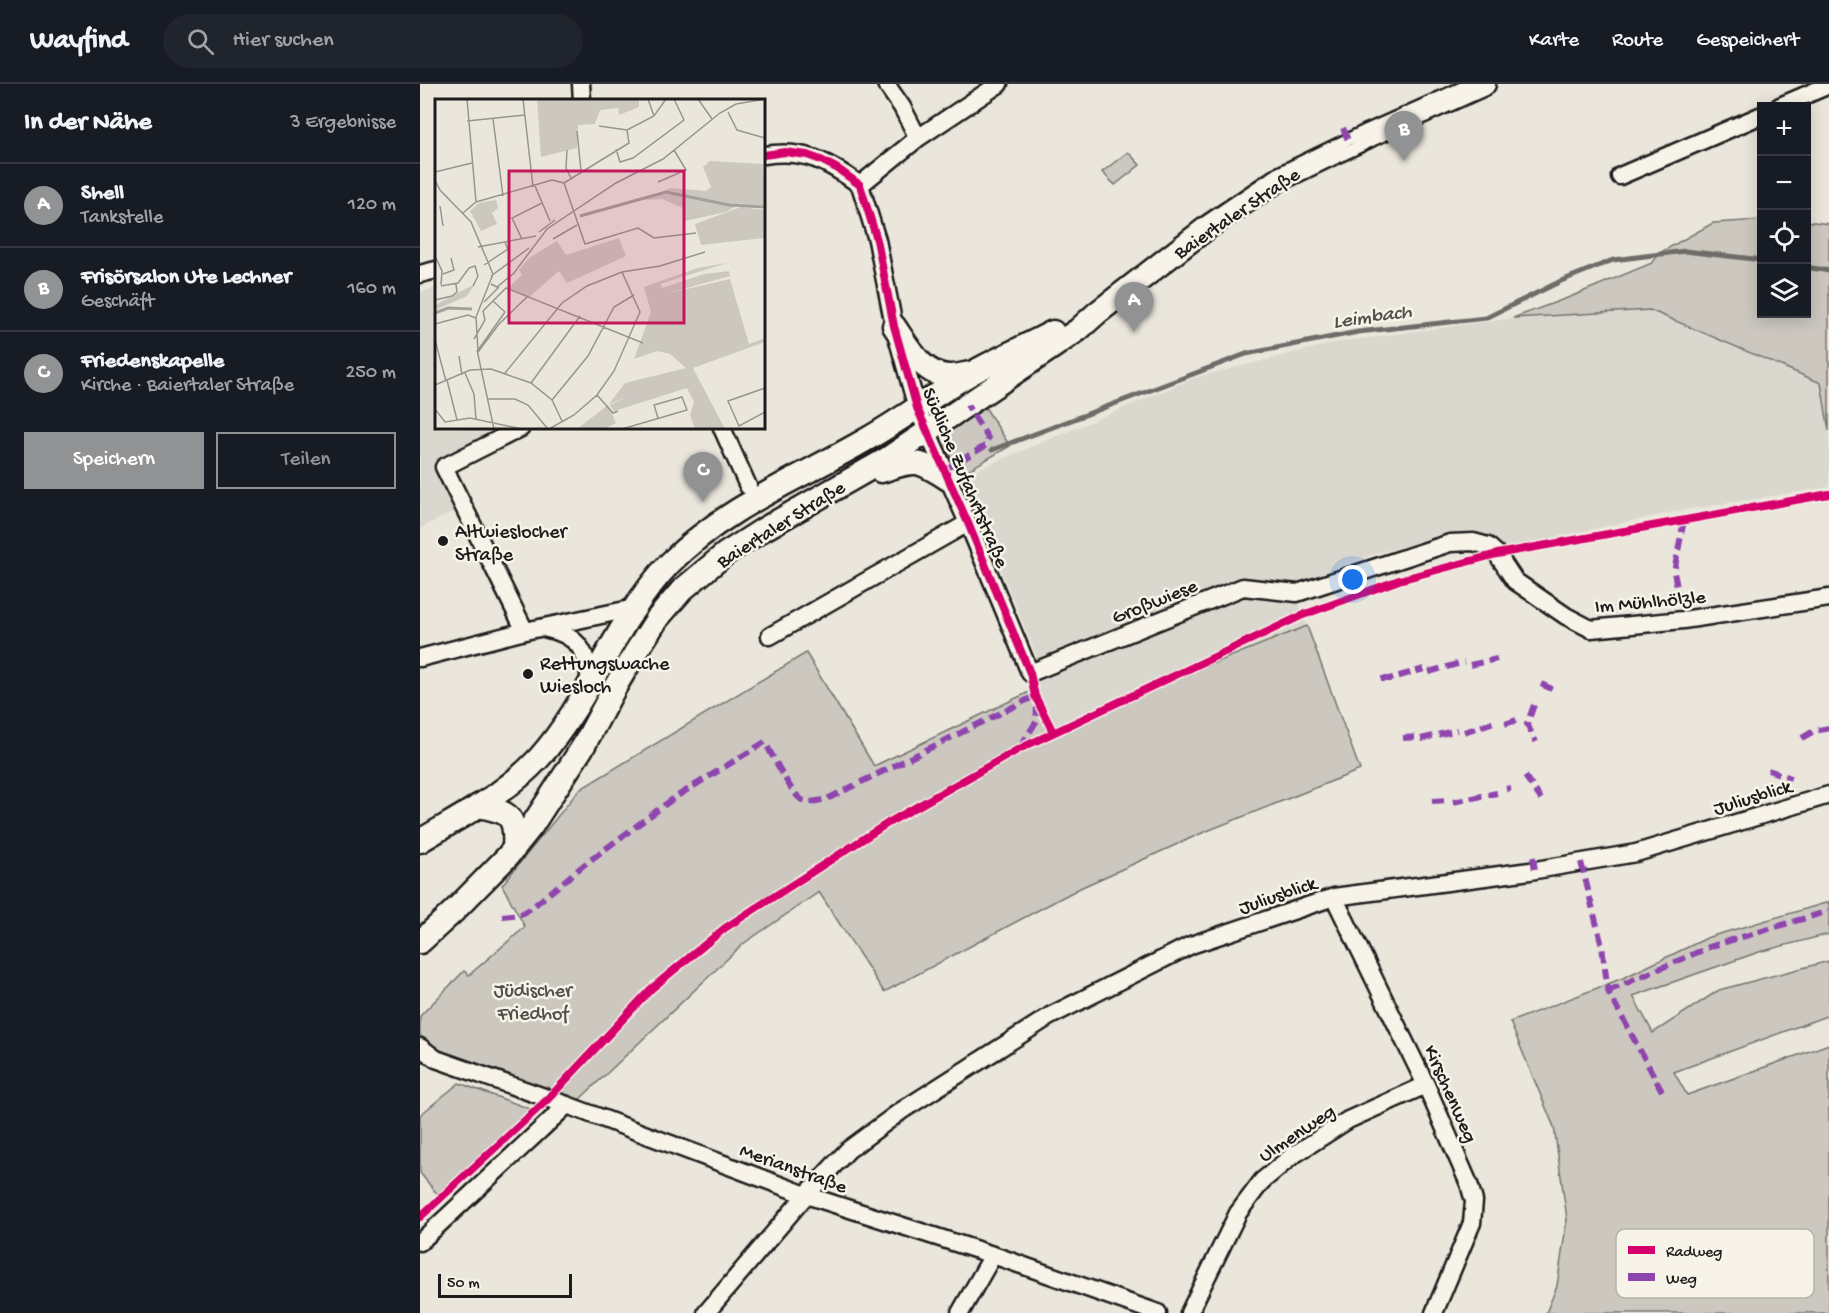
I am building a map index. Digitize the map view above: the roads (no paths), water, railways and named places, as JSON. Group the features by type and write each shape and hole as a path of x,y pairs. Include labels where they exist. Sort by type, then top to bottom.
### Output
{"main road":[{"name":"Baiertaler Straße","path":"420,942 454,911 514,849 531,827 584,745 615,687 657,619 682,590 735,548 885,460 1078,330 1201,232 1279,179 1484,84"},
{"name":"Baiertaler Straße","path":"420,840 513,783 541,756 562,728 646,592 669,564 694,541 720,521 754,500 869,438 972,373 1069,325 1097,314"},
{"path":"894,326 910,350 930,371 949,376 972,373"},
{"path":"848,481 906,462 926,466 948,478"},
{"path":"478,806 498,810 511,820 514,827 514,849"}],"street":[{"path":"581,84 582,99"},
{"path":"886,84 902,106 918,138"},
{"path":"765,155 785,153 807,155 838,169 860,185 918,138 999,84"},
{"path":"1789,102 1829,85"},
{"path":"1620,176 1757,117"},
{"name":"Südliche Zufahrtstraße","path":"860,185 877,240 894,326 917,408 968,523 1030,673"},
{"path":"420,274 435,270"},
{"path":"519,429 444,467 525,631"},
{"path":"722,429 748,486"},
{"name":"Südliche Zufahrtstraße","path":"770,636 968,523"},
{"name":"Im Mühlhölzle","path":"1297,593 1462,541 1488,546 1497,554 1515,581 1566,616 1591,629 1683,620 1829,598"},
{"name":"Großwiese","path":"1030,673 1243,587 1297,593"},
{"path":"420,658 525,631 635,608"},
{"path":"543,628 566,635 575,642 587,660 590,684"},
{"name":"Juliusblick","path":"706,1313 806,1195 848,1150 900,1111 1050,1016 1191,945 1334,897 1530,871 1636,853 1829,795"},
{"name":"Kirschenweg","path":"1334,897 1426,1085 1474,1201 1472,1223 1434,1313"},
{"name":"Merianstraße","path":"420,1047 436,1059 567,1105 806,1195 993,1255 1158,1313"},
{"name":"Ulmenweg","path":"1189,1313 1238,1213 1262,1181 1292,1156 1348,1120 1426,1085"},
{"path":"420,1242 567,1105"},
{"path":"960,1313 993,1255"}],"waterway":[{"name":"Leimbach","path":"992,450 1246,354 1358,332 1486,318 1561,281 1613,260 1685,251 1757,259"},
{"name":"Leimbach","path":"1811,268 1829,271"}],"place":[{"name":"Frisörsalon Ute Lechner","path":"1404,161"},
{"name":"Shell","path":"1134,332"},
{"name":"Friedenskapelle","path":"703,502"},
{"name":"Altwieslocher Straße","path":"443,541"},
{"name":"Rettungswache Wiesloch","path":"528,674"}],"park label":[{"name":"Jüdischer Friedhof","path":"533,1000"}]}
